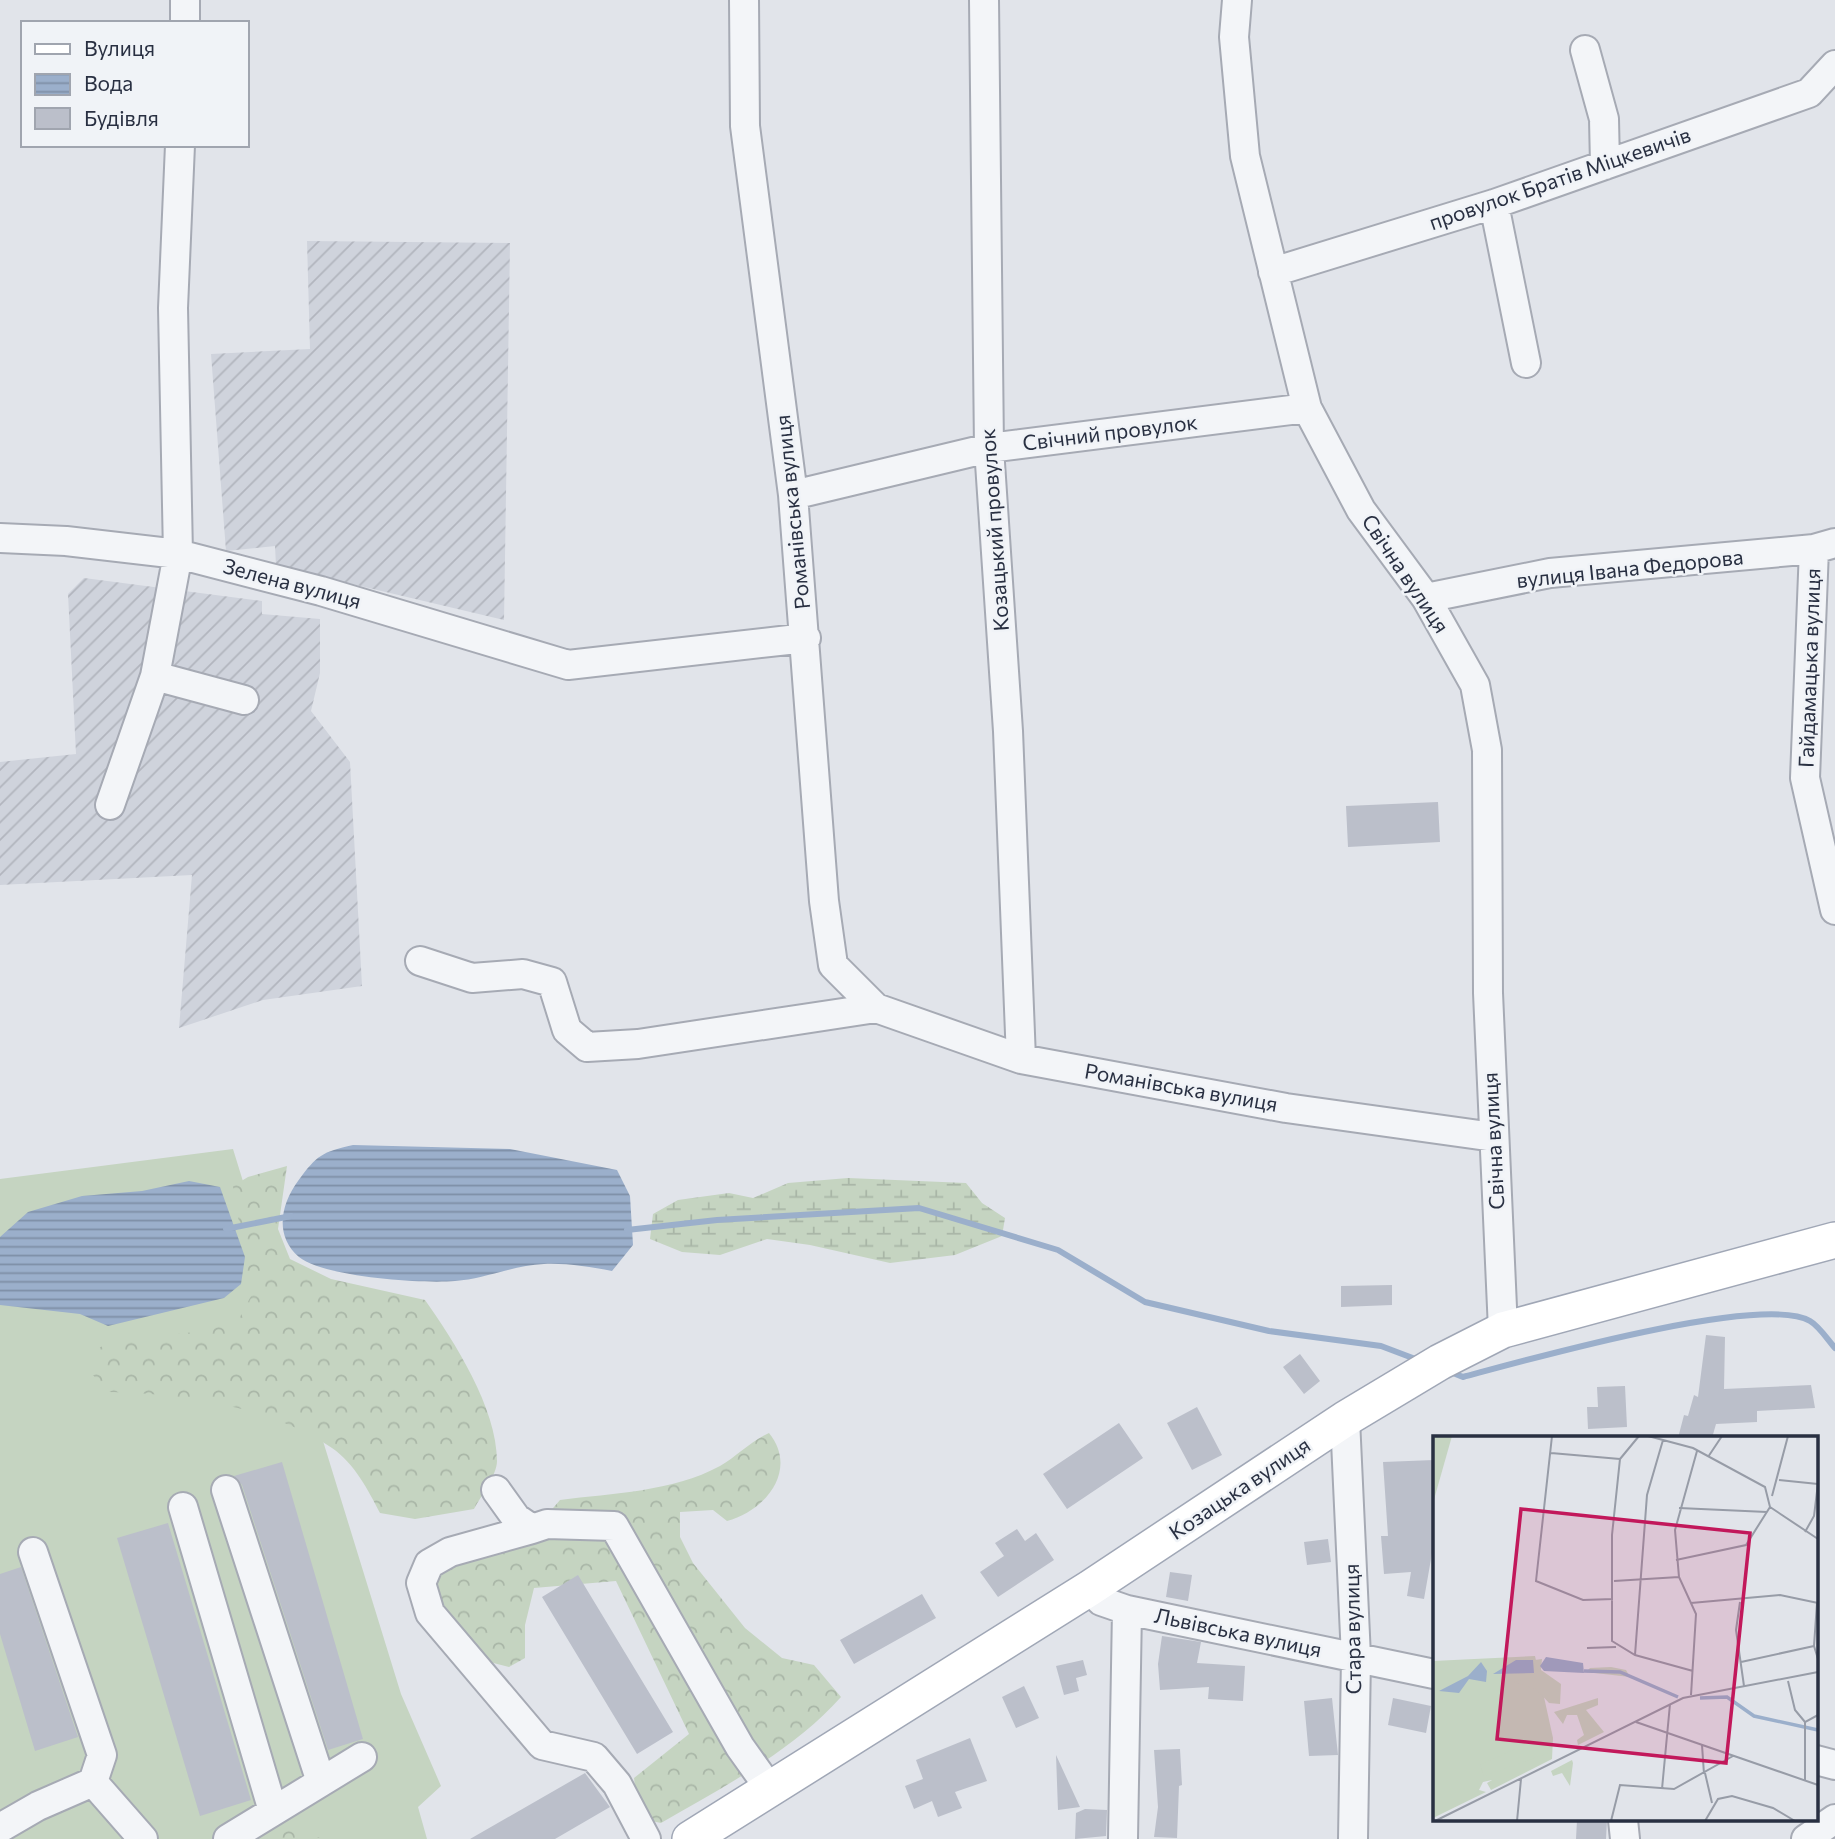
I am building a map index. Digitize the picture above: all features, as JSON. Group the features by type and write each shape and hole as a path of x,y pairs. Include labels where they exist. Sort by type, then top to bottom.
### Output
{"main road":[{"name":"Козацька вулиця","path":"690,1839 1090,1588 1345,1419 1430,1368 1503,1331 1835,1240"}],"street":[{"path":"185,0 185,21"},
{"name":"Романівська вулиця","path":"744,0 745,126 793,495 824,901 833,965 876,1008 1021,1059 1286,1108 1494,1137"},
{"name":"Козацький провулок","path":"984,0 989,448 1008,731 1021,1059"},
{"name":"Свічна вулиця","path":"1237,0 1234,37 1245,156 1307,408 1361,510 1426,598 1475,685 1487,750 1488,993 1503,1331"},
{"path":"1585,50 1604,119 1605,164"},
{"name":"провулок Братів Міцкевичів","path":"1273,272 1494,204 1809,93 1835,65"},
{"path":"110,805 155,676 178,554 173,308 180,147"},
{"path":"1494,204 1526,363"},
{"name":"Свічний провулок","path":"793,495 989,448 1307,408"},
{"name":"Зелена вулиця","path":"0,538 66,541 178,554 321,591 503,648 568,664 806,638"},
{"name":"вулиця Івана Федорова","path":"1426,598 1550,573 1824,546"},
{"name":"Гайдамацька вулиця","path":"1824,546 1805,778 1835,910"},
{"path":"155,676 244,700"},
{"name":"Романівська вулиця","path":"420,961 472,978 523,974 552,982 567,1030 587,1047 638,1044 876,1008"},
{"name":"Стара вулиця","path":"1345,1419 1356,1657 1353,1839"},
{"path":"226,1490 321,1782"},
{"path":"496,1490 516,1518 532,1529"},
{"path":"183,1507 273,1811"},
{"path":"646,1839 617,1784 594,1757 542,1745 430,1613 421,1583 429,1564 450,1552 547,1524 614,1526 740,1747 770,1789"},
{"path":"0,1828 38,1805 93,1782 102,1755 33,1552"},
{"name":"Львівська вулиця","path":"1090,1588 1101,1601 1127,1610 1433,1674"},
{"path":"1123,1839 1127,1610"},
{"path":"228,1839 362,1757"},
{"path":"1818,1761 1835,1765"},
{"path":"93,1782 143,1839"},
{"path":"1806,1839 1835,1819"}],"shaded area":[{"path":"307,241 510,243 504,620 276,566 275,546 226,551 211,354 310,349"},
{"path":"84,578 262,601 262,614 320,619 320,673 311,711 350,762 362,986 263,1000 179,1028 192,875 0,885 0,762 76,754 68,594"}],"green space":[{"path":"233,1149 401,1694 441,1786 418,1807 427,1839 0,1839 0,1179"},
{"path":"287,1166 278,1229 290,1259 331,1279 425,1300 461,1355 490,1419 497,1461 492,1479 474,1509 415,1519 380,1513 348,1462 309,1434 283,1422 225,1405 165,1395 109,1392 90,1372 89,1352 112,1342 194,1332 240,1317 251,1296 233,1186 248,1177"},
{"path":"848,1178 966,1183 982,1203 1005,1218 1002,1236 955,1255 890,1263 810,1245 767,1239 720,1255 682,1252 650,1239 653,1214 678,1200 729,1193 753,1198 788,1183"},
{"path":"769,1433 777,1447 780,1461 774,1487 765,1499 741,1516 727,1521 713,1510 680,1512 680,1537 693,1563 745,1628 782,1658 814,1665 841,1697 801,1734 733,1782 661,1823 647,1820 636,1796 634,1778 689,1734 616,1581 534,1588 525,1625 525,1658 509,1667 470,1657 453,1638 431,1578 460,1555 547,1515 560,1500 642,1490 702,1475"},
{"path":"281,1823 323,1839 256,1839"}],"water":[{"path":"353,1145 510,1149 617,1170 630,1196 633,1245 612,1271 544,1264 455,1281 374,1278 329,1270 312,1264 299,1257 286,1240 283,1220 287,1200 298,1181 316,1160 334,1150"},
{"path":"189,1181 220,1187 245,1257 241,1284 224,1298 108,1326 80,1314 0,1305 0,1237 28,1212 82,1196 142,1191"}],"building":[{"path":"1438,802 1440,842 1348,847 1346,806"},
{"path":"1392,1285 1392,1305 1341,1307 1341,1286"},
{"path":"1706,1335 1725,1337 1724,1389 1811,1385 1815,1408 1757,1411 1757,1422 1716,1424 1713,1436 1679,1436 1684,1415 1688,1416 1694,1395 1698,1397"},
{"path":"1300,1354 1320,1381 1304,1394 1283,1367"},
{"path":"1625,1386 1627,1427 1588,1429 1587,1407 1598,1407 1597,1387"},
{"path":"1197,1407 1222,1455 1192,1470 1167,1423"},
{"path":"1119,1423 1143,1458 1067,1509 1043,1474"},
{"path":"1433,1460 1433,1548 1424,1599 1407,1596 1411,1572 1384,1574 1381,1536 1388,1536 1383,1462"},
{"path":"282,1462 363,1739 328,1750 242,1485 234,1476"},
{"path":"168,1523 251,1800 200,1816 117,1538"},
{"path":"1017,1529 1025,1541 1036,1533 1054,1560 998,1597 980,1572 1004,1556 995,1543"},
{"path":"1328,1539 1331,1562 1307,1565 1304,1542"},
{"path":"21,1567 78,1737 35,1751 0,1634 0,1574"},
{"path":"1170,1572 1192,1575 1188,1601 1166,1597"},
{"path":"578,1575 673,1732 637,1754 542,1597"},
{"path":"922,1594 936,1618 854,1664 840,1640"},
{"path":"1162,1636 1201,1642 1197,1663 1245,1666 1243,1701 1208,1699 1209,1687 1160,1690 1158,1664"},
{"path":"1083,1660 1087,1675 1076,1678 1079,1691 1064,1695 1056,1666"},
{"path":"1024,1686 1039,1718 1016,1728 1002,1697"},
{"path":"1332,1698 1338,1755 1309,1756 1304,1701"},
{"path":"1393,1698 1431,1706 1426,1733 1388,1725"},
{"path":"970,1738 987,1781 955,1792 962,1808 938,1817 932,1801 914,1809 905,1786 923,1779 916,1760"},
{"path":"1180,1749 1182,1785 1179,1786 1177,1838 1154,1837 1158,1807 1154,1750"},
{"path":"1056,1755 1080,1807 1058,1810"},
{"path":"585,1773 610,1807 555,1839 470,1839"},
{"path":"1085,1809 1107,1810 1106,1836 1075,1839 1076,1813"},
{"path":"1577,1822 1607,1822 1606,1839 1576,1839"}],"waterway":[{"path":"627,1230 717,1220 919,1208 1058,1250 1145,1302 1269,1331 1381,1346 1418,1360"},
{"path":"226,1229 291,1216"},
{"path":"1448,1371 1463,1377 1641,1332 1744,1316 1784,1315 1810,1321 1835,1348"}]}
